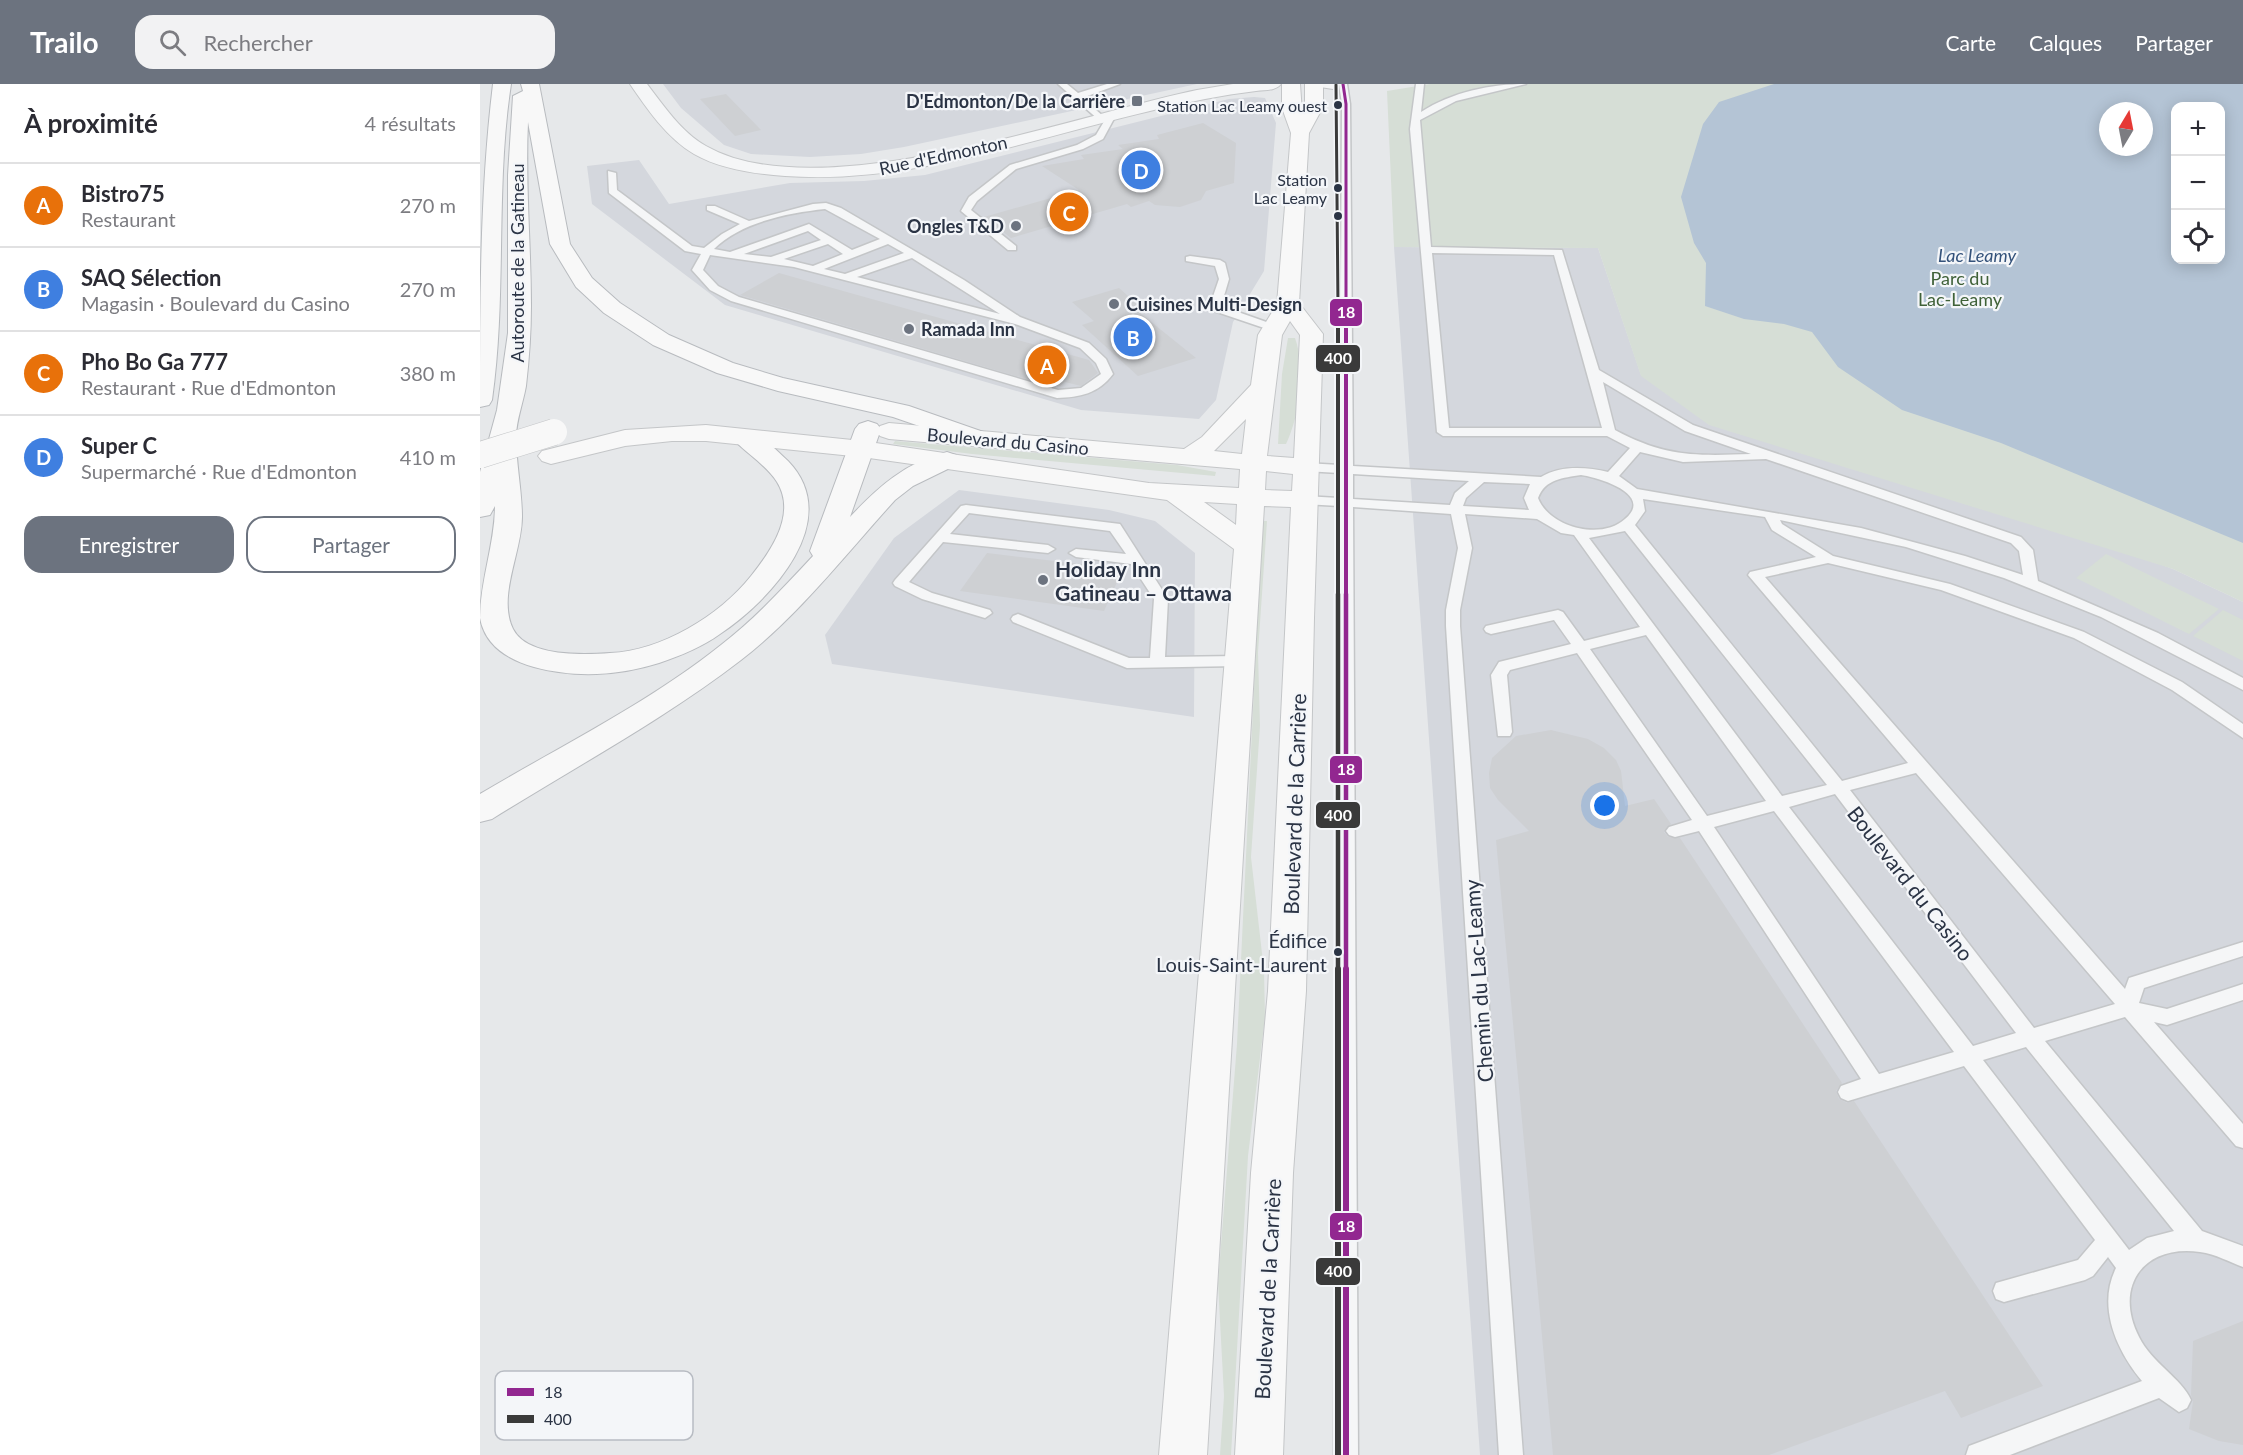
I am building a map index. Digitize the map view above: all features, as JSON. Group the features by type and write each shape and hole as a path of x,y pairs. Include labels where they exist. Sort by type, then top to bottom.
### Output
{"main road":[{"name":"Autoroute de la Gatineau","path":"480,509 504,438 518,347 518,137 525,84"},
{"path":"530,84 558,237 578,274 612,308 661,340 733,370 823,395 900,411 983,440"},
{"path":"1183,1455 1215,1024 1246,545 1261,389 1270,335 1288,304 1300,133 1291,108 1291,84"},
{"path":"1300,133 1314,107 1314,84"},
{"name":"Autoroute de la Gatineau","path":"480,400 489,326 492,152 500,92"},
{"path":"480,130 500,92"},
{"name":"Boulevard de la Carrière","path":"1259,1455 1272,1173 1287,991 1305,467 1312,334 1288,304"},
{"path":"1188,458 1211,442 1261,389"},
{"name":"Boulevard du Casino","path":"480,479 553,444 612,420 677,413 865,439 946,460 1082,483 1176,494 1304,500"},
{"name":"Boulevard du Casino","path":"480,455 553,444 604,442 655,434 698,433 745,437 983,440 1305,467"},
{"path":"504,438 508,525 495,606 497,625 505,639 531,656 557,663 588,664 644,657 695,637 746,601 773,568 788,544 795,520 794,491 783,473 745,437"},
{"path":"816,569 865,439"},
{"path":"480,810 699,676 766,623 897,485 946,460"},
{"path":"1176,494 1246,545"}],"street":[{"name":"Rue d'Edmonton","path":"638,84 662,114 698,148 734,163 793,172 851,172 914,164 1106,116 1213,93 1273,84"},
{"path":"1326,84 1333,84"}],"lane":[{"path":"1012,248 966,211 973,199 1013,167 1080,147 1100,137 1106,116 1075,97 1062,84"},
{"path":"1075,97 1116,84"},
{"path":"1343,84 1346,104 1347,470 1346,1455"},
{"path":"1420,84 1415,120 1443,432 1609,432 1637,448 1675,459 1774,457"},
{"path":"1415,120 1431,108 1455,96 1522,84"},
{"path":"611,173 612,191 689,249 707,252 768,261 814,269 1025,324 1072,339 1092,350 1106,366 1107,374 1098,387 1057,394 735,299 714,288 697,270 707,252 713,244 734,230 811,207 826,206 837,210 912,254 1025,324"},
{"path":"711,208 750,225"},
{"path":"729,255 809,227 851,254"},
{"path":"768,261 830,240"},
{"path":"814,269 888,240"},
{"path":"1425,250 1558,252 1594,372 1609,432"},
{"path":"848,277 912,254"},
{"path":"1190,259 1220,263 1224,279 1215,308 1274,328"},
{"path":"1091,371 1106,366"},
{"path":"1594,372 1689,428 2016,540 2026,550 2031,584"},
{"path":"1611,477 1637,448"},
{"name":"Boulevard du Casino","path":"1305,467 1541,481"},
{"path":"1675,503 1606,532 1579,533 1555,526 1537,514 1531,506 1530,497 1534,488 1541,481 1559,474 1581,471 1611,477 1634,492 1675,503 1770,514 1900,542 2031,584 2106,615 2199,659 2243,685"},
{"path":"1457,509 1460,496 1480,478"},
{"path":"1633,519 1640,506 1634,492"},
{"name":"Boulevard du Casino","path":"1304,500 1537,514"},
{"path":"985,613 927,596 900,583 966,509 1115,527 1161,599 1157,660"},
{"name":"Chemin du Lac-Leamy","path":"1457,509 1465,540 1465,554 1453,610 1453,626 1511,1455"},
{"path":"1770,514 1777,527 1828,559 1945,587 2079,635 2177,686 2243,732"},
{"name":"Boulevard du Casino","path":"1633,519 2029,1036 2196,1241"},
{"path":"1579,533 1648,630 1966,1056 2127,1265"},
{"path":"939,537 1048,549"},
{"path":"1076,553 1137,560"},
{"path":"1828,559 1755,575 2243,1139"},
{"path":"1491,629 1558,615 1578,648 1702,822 1875,1084"},
{"path":"1018,619 1127,663 1157,660 1238,661"},
{"path":"1504,732 1498,675 1501,668 1512,662 1648,630"},
{"path":"2185,668 2199,659"},
{"path":"1675,831 1919,766"},
{"path":"2128,1008 2136,983 2243,949"},
{"path":"1848,1092 2128,1008 2167,1017 2243,992"},
{"path":"2004,1292 2085,1269 2108,1240"},
{"path":"1978,1455 2170,1392 2133,1350 2119,1314 2117,1299 2121,1278 2127,1265 2146,1249 2167,1241 2196,1241 2219,1246 2243,1257"}],"shaded area":[{"path":"663,84 1197,84 904,147 861,154 810,157 751,154 724,145 681,108"},
{"path":"1265,98 1276,123 1264,271 1233,322 1216,400 1199,419 1081,410 725,305 592,204 587,166 639,160 669,204 790,183 864,181 925,175 1229,99"},
{"path":"1394,247 1598,248 1641,375 2173,569 2243,602 2243,1455 1480,1455"},
{"path":"959,490 1109,510 1155,521 1195,553 1194,717 832,664 825,635 894,538"}],"green space":[{"name":"Lac Leamy","path":"1430,84 2243,84 2243,602 2173,569 1709,425 1641,376 1598,248 1394,247 1387,91"},
{"path":"1288,338 1295,338 1298,350 1300,391 1291,432 1286,444 1278,444 1282,374"},
{"path":"895,441 1177,465 1216,472 1215,476 972,454 893,444"},
{"path":"1262,521 1267,521 1258,652 1260,726 1251,857 1264,971 1265,1017 1248,1156 1231,1455 1220,1455 1224,1396 1218,1283 1237,1044"},
{"path":"2106,554 2219,609 2189,634 2076,578"},
{"path":"2223,610 2243,620 2243,661 2193,636"}],"water":[{"name":"Lac Leamy","path":"1774,84 2243,84 2243,543 2001,443 1902,410 1838,367 1812,332 1784,324 1744,319 1705,306 1706,263 1694,243 1681,197 1703,124 1719,102"}],"building":[{"path":"726,94 761,130 735,136 700,99"},
{"path":"1203,123 1236,143 1234,183 1206,191 1201,200 1180,207 1155,205 1149,201 1131,207 1127,204 1011,238 984,217 1079,190 1042,166 1084,159 1081,155 1123,149 1118,145 1159,139 1157,135"},
{"name":"Ramada Inn","path":"779,273 1089,360 1098,373 1081,386 1065,382 1060,386 1044,384 740,295"},
{"path":"1119,288 1140,307 1135,309 1196,358 1138,376 1082,325 1094,321 1072,302"},
{"name":"Holiday Inn Gatineau – Ottawa","path":"987,553 1123,569 1104,611 960,591"},
{"path":"1551,730 1588,739 1604,748 1616,760 1621,771 1625,806 1654,799 1671,824 1664,832 1668,837 1680,838 1842,1083 1836,1091 1839,1099 1847,1103 1854,1101 2043,1386 1961,1418 1945,1391 1769,1455 1553,1455 1496,840 1529,831 1498,800 1490,788 1489,773 1492,758 1516,736"},
{"path":"2243,1321 2243,1445 2219,1441 2189,1429 2193,1401 2191,1395 2193,1341"}],"transit line":[{"name":"18","path":"1343,84 1346,104 1346,1455"},
{"name":"400","path":"1336,85 1338,105 1338,1455"}],"place":[{"name":"D'Edmonton/De la Carrière","path":"1137,101"},
{"name":"Station Lac Leamy ouest","path":"1338,105"},
{"name":"Super C","path":"1141,170"},
{"name":"Station Lac Leamy","path":"1338,188"},
{"name":"Pho Bo Ga 777","path":"1069,212"},
{"name":"Ongles T&D","path":"1016,226"},
{"name":"Cuisines Multi-Design","path":"1114,304"},
{"name":"Ramada Inn","path":"909,329"},
{"name":"SAQ Sélection","path":"1133,337"},
{"name":"Bistro75","path":"1047,365"},
{"name":"Holiday Inn Gatineau – Ottawa","path":"1043,580"},
{"name":"Édifice Louis-Saint-Laurent","path":"1338,952"}],"park label":[{"name":"Parc du Lac-Leamy","path":"1960,288"}]}
